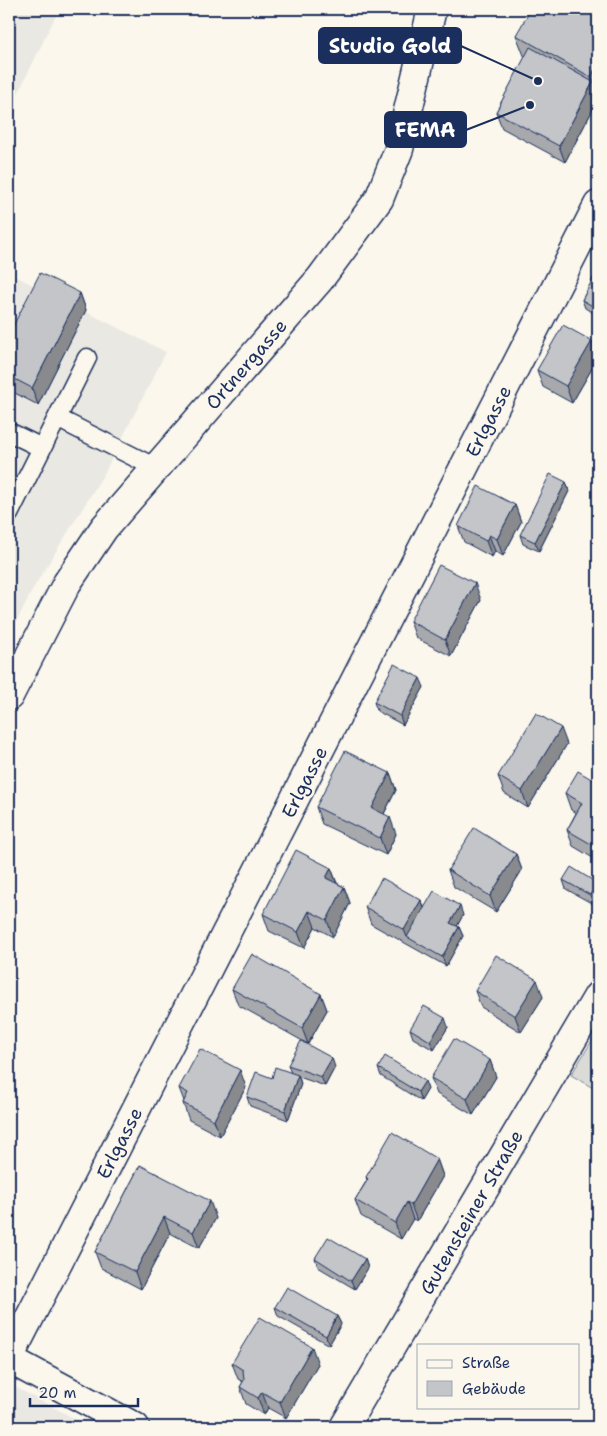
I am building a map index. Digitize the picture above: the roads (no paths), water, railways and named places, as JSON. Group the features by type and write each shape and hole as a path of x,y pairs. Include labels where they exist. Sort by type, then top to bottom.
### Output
{"street":[{"name":"Ortnergasse","path":"9,696 67,583 104,528 320,279 379,200 400,149 432,9"},
{"name":"Erlgasse","path":"135,1427 9,1359 598,206"},
{"name":"Gutensteiner Straße","path":"344,1427 598,996"}],"lane":[{"path":"9,514 87,358"},
{"path":"57,418 156,468"},
{"path":"9,432 42,448"}],"place":[{"name":"Studio Gold","path":"538,81"},
{"name":"FEMA","path":"530,105"}]}
